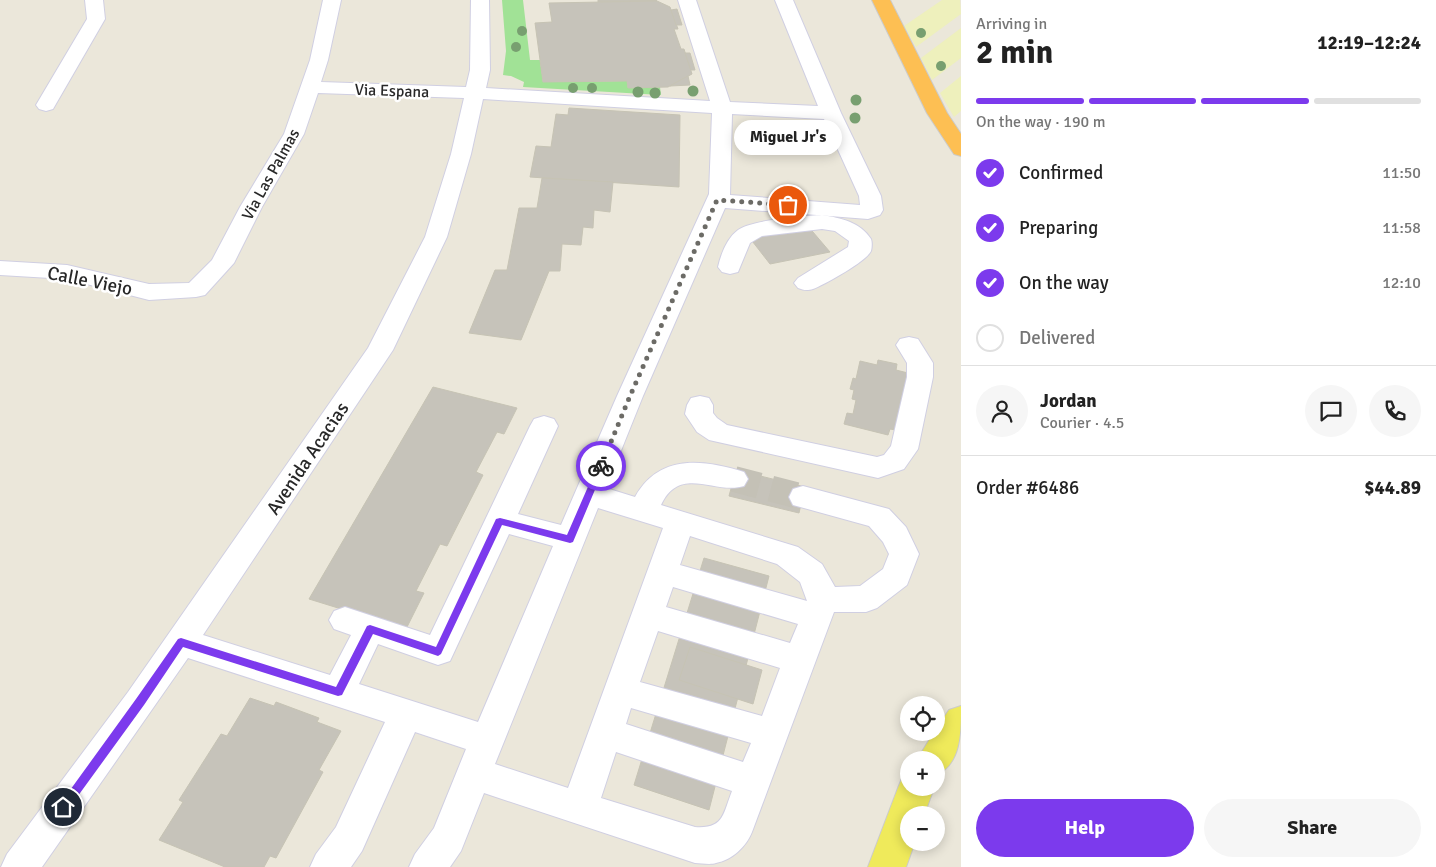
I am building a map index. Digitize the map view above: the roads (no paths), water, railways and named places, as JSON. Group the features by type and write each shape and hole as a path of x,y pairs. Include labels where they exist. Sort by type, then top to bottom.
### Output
{"highway":[{"path":"881,0 896,26 938,113 961,150"}],"main road":[{"path":"941,751 961,722"},
{"path":"887,867 913,796"}],"street":[{"path":"46,105 96,19 94,0"},
{"name":"Via Las Palmas","path":"149,292 196,290 222,263 251,207 294,134 319,60 332,0"},
{"name":"Avenida Acacias","path":"20,867 140,702 380,350 436,237 461,154 480,70 480,0"},
{"path":"428,867 448,839 487,740 630,396 720,194 722,108 687,0"},
{"path":"717,200 868,212 872,210 870,196 831,113 784,0"},
{"name":"Via Espana","path":"310,87 475,93 831,113"},
{"path":"730,267 732,256 746,234 761,229 814,221 833,223 854,232 860,239 860,250 842,263 806,283"},
{"name":"Calle Viejo","path":"0,268 67,272 149,292"},
{"path":"700,405 699,414 707,425 719,433 878,468 894,462 904,449 920,377 920,363 909,344"},
{"path":"338,692 358,625 438,652 544,426"},
{"path":"643,511 655,489 665,480 678,474 708,472 734,479"},
{"path":"474,774 695,845 715,846 734,832 819,608 819,582 805,566 787,555 589,494"},
{"path":"663,572 819,608 866,599 896,576 904,554 895,535 878,518 803,497"},
{"path":"500,521 570,539"},
{"path":"580,808 680,522"},
{"path":"648,615 800,660"},
{"path":"181,642 487,740"},
{"path":"620,691 772,734"},
{"path":"329,867 348,839 406,714"},
{"path":"606,733 754,782"}],"tunnel":[{"path":"734,479 803,497"}],"place":[{"name":"Miguel Jr's","path":"788,205"}]}
